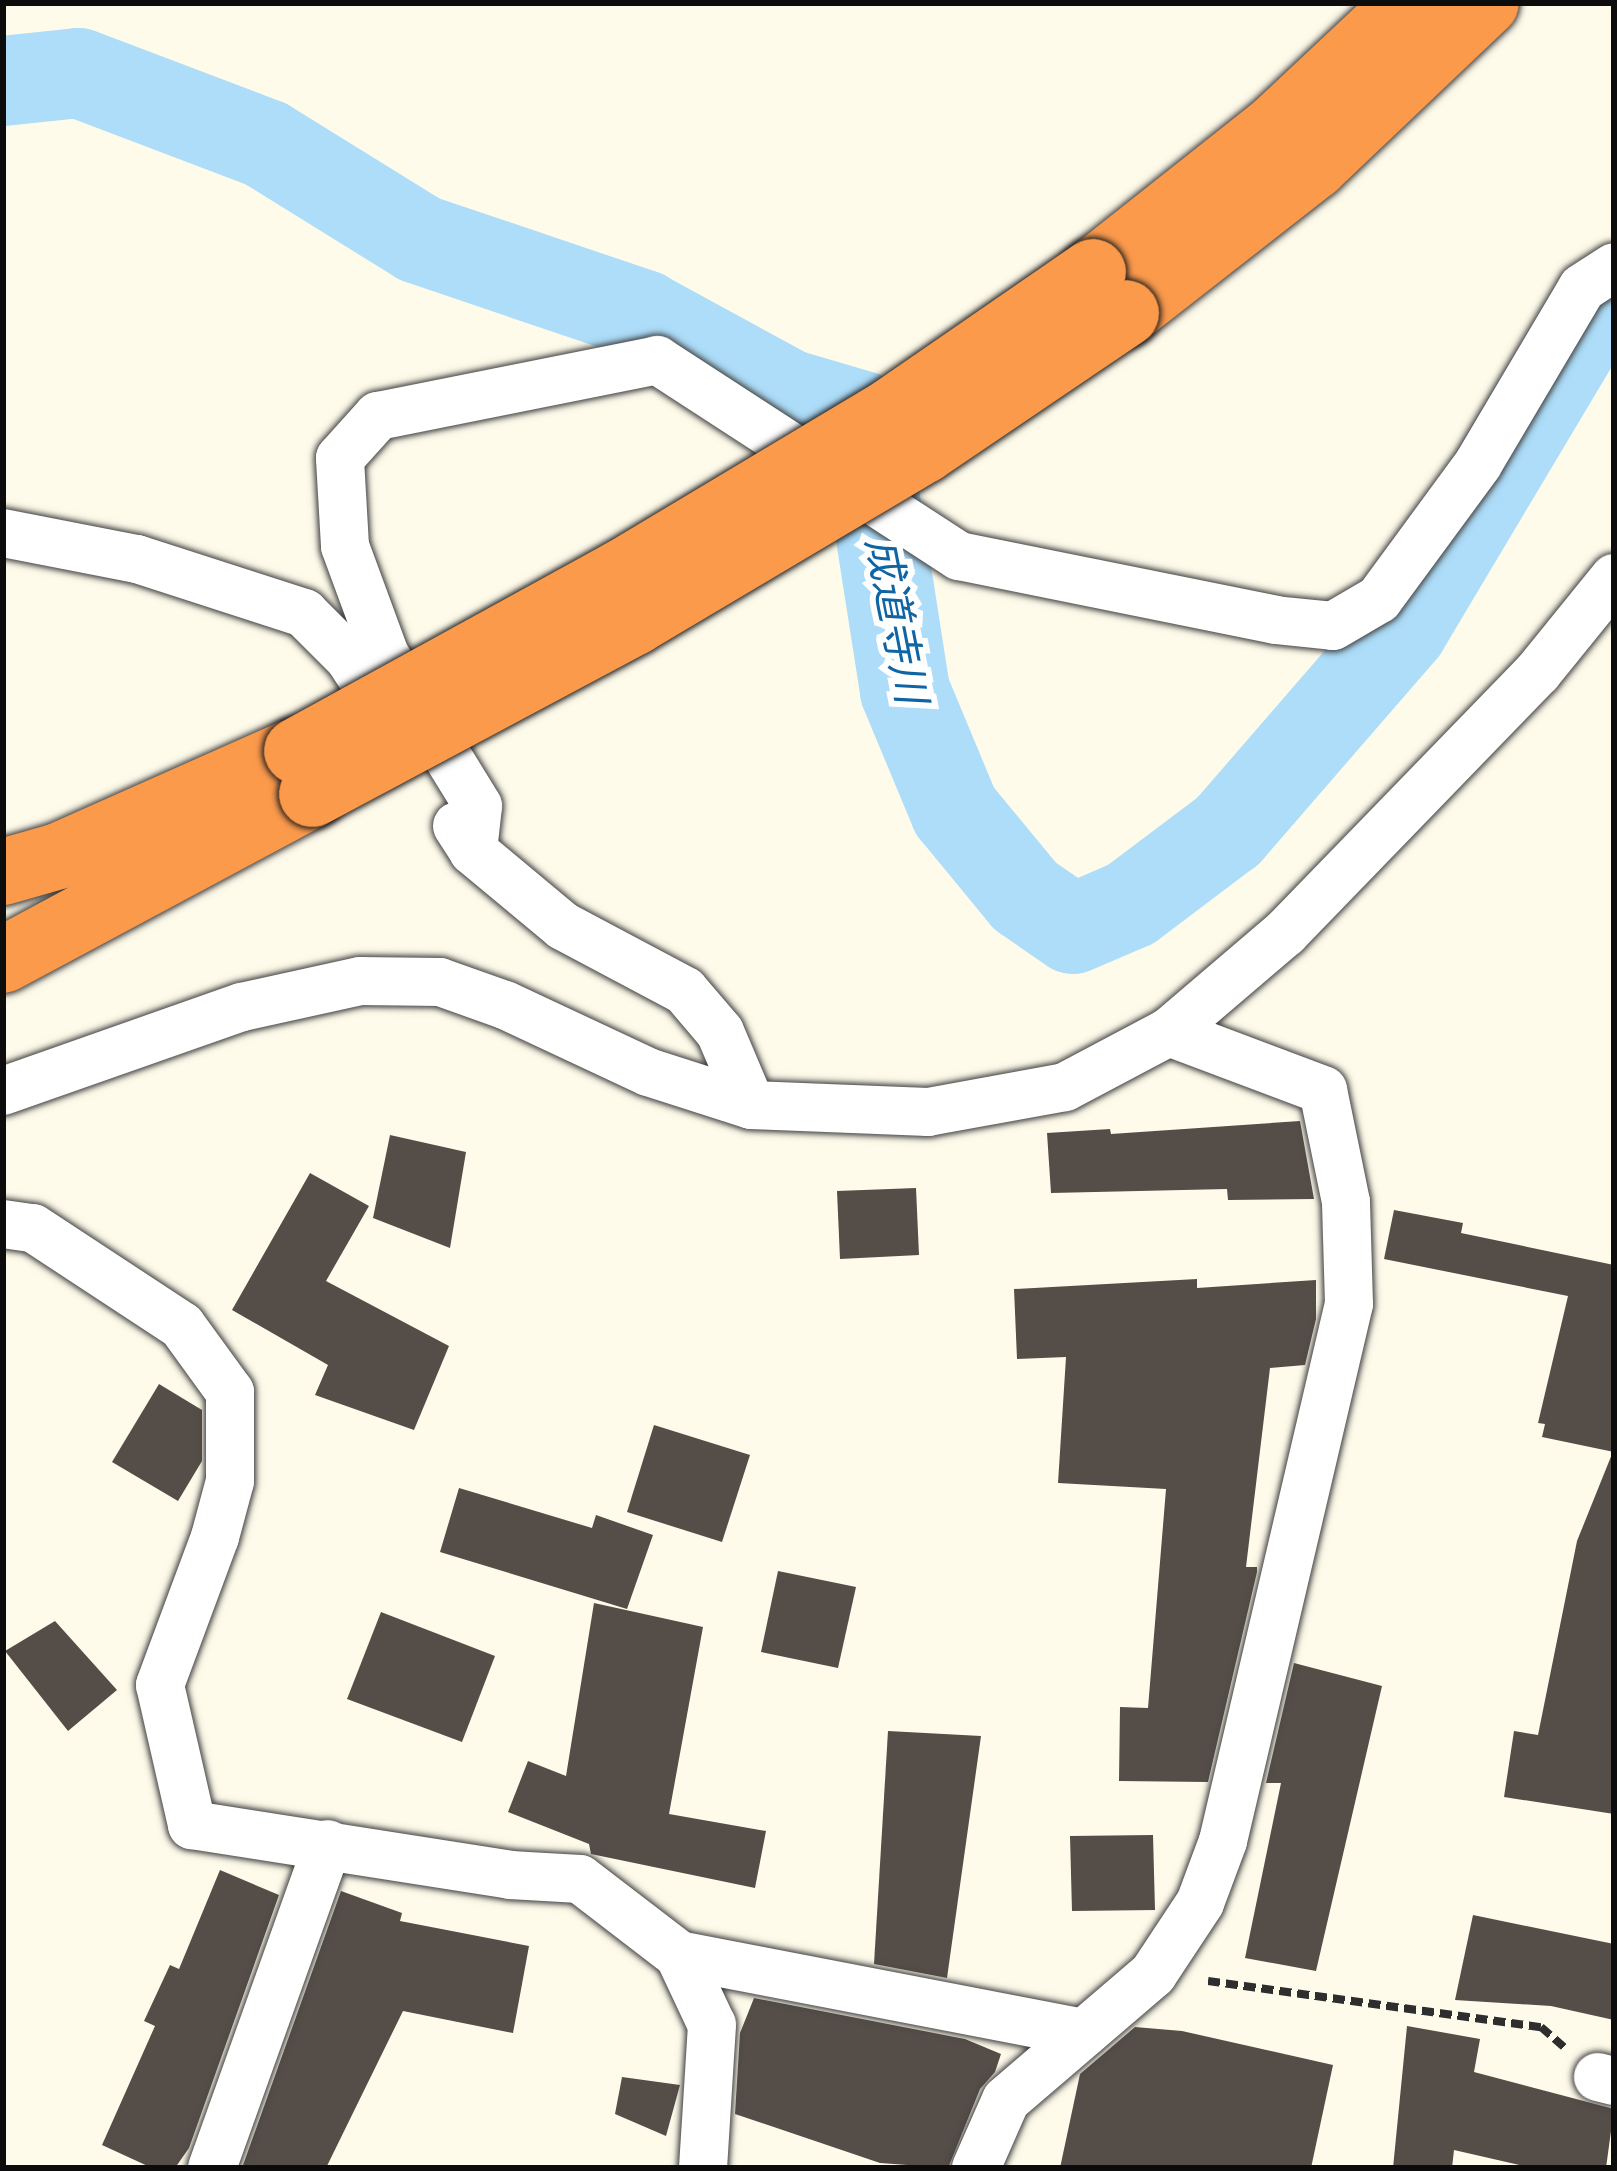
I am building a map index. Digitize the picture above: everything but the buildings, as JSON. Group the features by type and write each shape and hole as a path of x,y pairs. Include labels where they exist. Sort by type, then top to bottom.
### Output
{"highway":[{"path":"3,872 303,773 634,622 924,450 1110,292 1408,3"},
{"path":"1110,292 1314,166 1486,3"},
{"path":"3,960 303,773"}],"street":[{"path":"473,851 478,806 385,655 345,546 340,458 378,416 657,360 959,556 1275,620 1333,626 1379,599 1478,464 1582,288 1614,267"},
{"path":"3,533 137,559 304,613 349,658 473,851 563,926 685,991 720,1032 751,1105"},
{"path":"3,1090 242,1007 360,981 440,982 505,1005 649,1072 751,1105 928,1112 1065,1087 1169,1032 1317,901 1538,672 1614,578"},
{"path":"976,2168 1006,2100 1153,1974 1200,1903 1223,1841 1349,1304 1346,1202 1322,1090 1169,1032"},
{"path":"3,1224 33,1228 182,1326 230,1392 230,1481 215,1538 160,1685 192,1825 510,1875 580,1879 680,1954 1084,2033"},
{"path":"212,2168 328,1844"},
{"path":"680,1954 712,2025 703,2168"}],"path":[{"path":"1153,1974 1541,2027 1606,2079"}],"waterway":[{"name":"成道寺川","path":"3,81 79,73 266,144 419,239 643,315 788,394 862,416 905,691 955,811 1025,896 1073,929 1131,904 1228,831 1403,629 1592,312 1614,302"}]}
